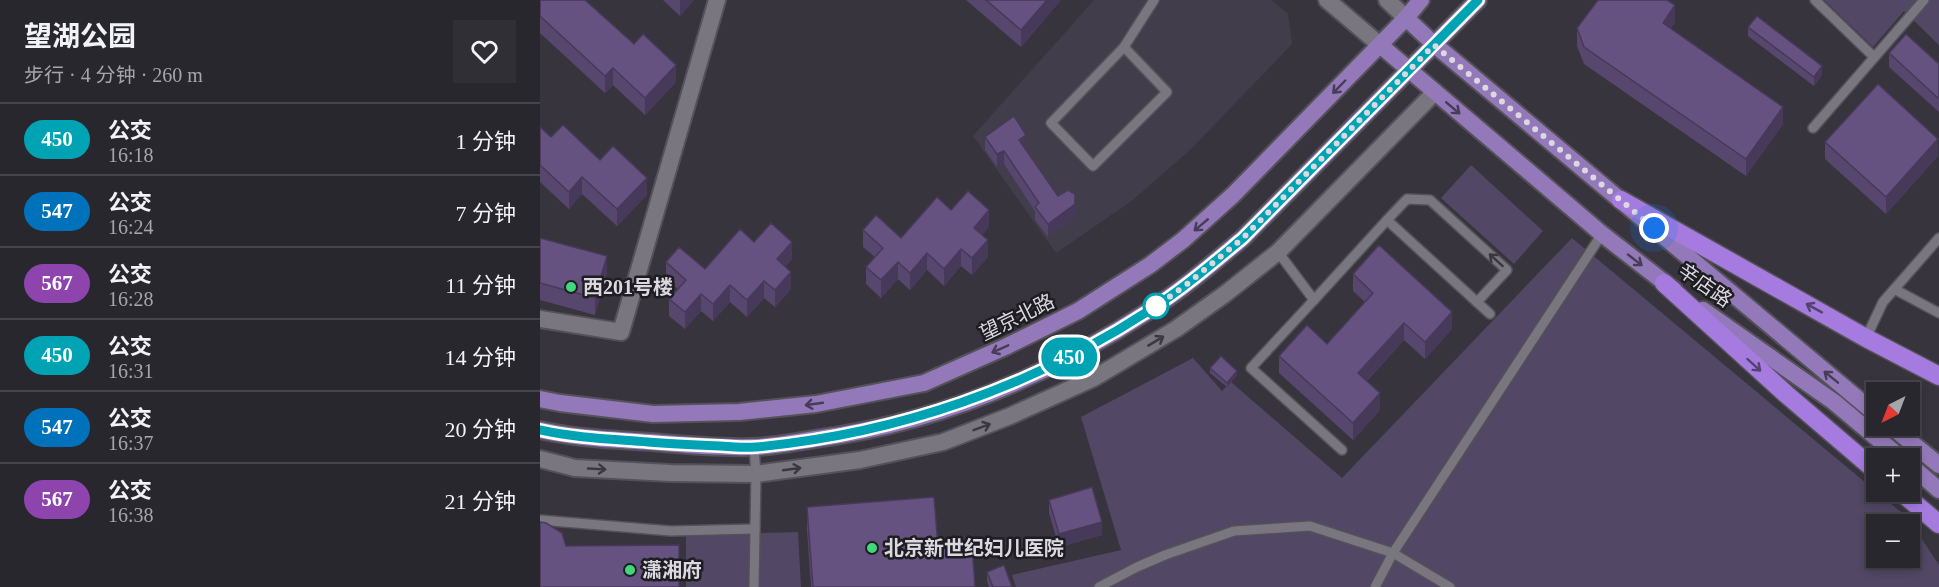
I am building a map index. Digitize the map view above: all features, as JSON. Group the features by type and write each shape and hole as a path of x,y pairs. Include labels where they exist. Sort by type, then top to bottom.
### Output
{"highway":[{"path":"1621,200 1866,338 1939,376"},
{"path":"1664,283 1786,394 1866,462"},
{"path":"1913,502 1939,524"}],"main road":[{"name":"望京北路","path":"540,399 652,414 739,412 816,404 924,383 1005,347 1078,311 1141,271 1183,240 1233,195 1421,0"},
{"path":"540,430 568,436 683,445 754,447 851,434 931,414 989,394 1040,372 1078,353 1150,311 1236,244 1478,0"},
{"name":"辛店路","path":"1406,18 1434,45 1866,406"},
{"name":"辛店路","path":"1380,45 1602,234 1664,283 1834,402 1889,448"},
{"path":"1903,436 1939,465"},
{"path":"1920,474 1939,490"}],"street":[{"path":"540,320 621,332 717,0"},
{"path":"1327,0 1380,45"},
{"path":"1387,0 1406,18"},
{"path":"540,459 575,468 670,473 756,474 860,460 943,442 1010,416 1094,378 1176,329 1226,294 1278,252 1435,92"}],"lane":[{"path":"1124,47 1167,92 1093,166 1051,123 1124,47 1154,0"},
{"path":"1815,0 1874,57"},
{"path":"1813,128 1924,0"},
{"path":"1342,450 1251,368 1407,199 1430,200 1507,270 1477,302"},
{"path":"1387,220 1490,314"},
{"path":"1375,587 1393,553 1602,234"},
{"path":"1866,338 1883,302 1896,290 1939,238"},
{"path":"1278,252 1314,300"},
{"path":"1896,290 1939,313"},
{"path":"754,447 756,474 754,587"},
{"path":"540,520 671,531 755,529"},
{"path":"1099,587 1164,555 1234,531 1310,526 1393,553 1450,587"}],"shaded area":[{"path":"1094,0 1271,0 1288,14 1292,44 1192,148 1133,200 1056,253 973,136"},
{"path":"1824,0 1939,0 1939,45 1904,11 1873,47"},
{"path":"1471,165 1543,231 1514,264 1441,198"},
{"path":"1572,238 1866,483 1866,502 1889,502 1903,514 1866,514 1866,568 1920,568 1920,536 1939,565 1939,587 1016,587 1012,575 1121,550 1081,417 1193,358 1222,391 1231,382 1342,478"},
{"path":"798,532 801,587 686,587 686,535"}],"building":[{"path":"540,0 585,0 634,44 643,34 676,65 645,98 613,68 605,76 540,16"},
{"path":"986,0 1047,0 1021,30"},
{"path":"1598,0 1667,0 1675,5 1663,23 1783,107 1746,159 1584,47 1577,28"},
{"path":"1757,16 1822,66 1814,77 1748,27"},
{"path":"1906,34 1939,64 1939,99 1889,53"},
{"path":"1878,84 1938,139 1886,197 1825,142"},
{"path":"1014,116 1026,135 1019,140 1058,196 1068,190 1075,194 1075,204 1048,224 1035,207 1039,203 1004,151 997,154 985,137"},
{"path":"563,125 600,160 613,146 647,178 617,209 582,177 569,192 540,165 540,127 551,137"},
{"path":"968,191 989,210 974,228 988,240 972,258 961,249 944,269 927,253 910,273 898,262 881,280 866,267 883,248 863,230 876,215 901,238 937,197 951,210"},
{"path":"771,223 792,242 777,259 791,272 775,290 764,281 747,300 730,285 713,304 701,294 685,312 669,299 686,280 666,262 679,247 705,269 740,229 754,242"},
{"name":"西201号楼","path":"540,238 607,256 595,298 540,283"},
{"path":"1379,245 1452,312 1425,342 1404,323 1358,373 1380,393 1353,423 1279,356 1307,325 1327,344 1373,293 1353,274"},
{"path":"1221,356 1237,371 1227,383 1210,368"},
{"path":"1092,487 1102,522 1059,534 1049,500"},
{"name":"北京新世纪妇儿医院","path":"934,497 938,546 972,544 975,587 813,587 807,507"},
{"path":"540,522 562,533 566,546 679,545 679,587 540,587"},
{"path":"1004,565 1012,587 993,587 987,572"}],"bus line":[{"name":"450","path":"540,430 568,436 683,445 754,447 851,434 931,414 989,394 1040,372 1078,353 1150,311 1243,238 1478,0"}],"place":[{"name":"西201号楼","path":"571,287"},
{"name":"北京新世纪妇儿医院","path":"872,548"},
{"name":"潇湘府","path":"630,570"}],"route":[{"path":"1156,306 1150,311 1243,238 1434,45 1654,228"}]}
